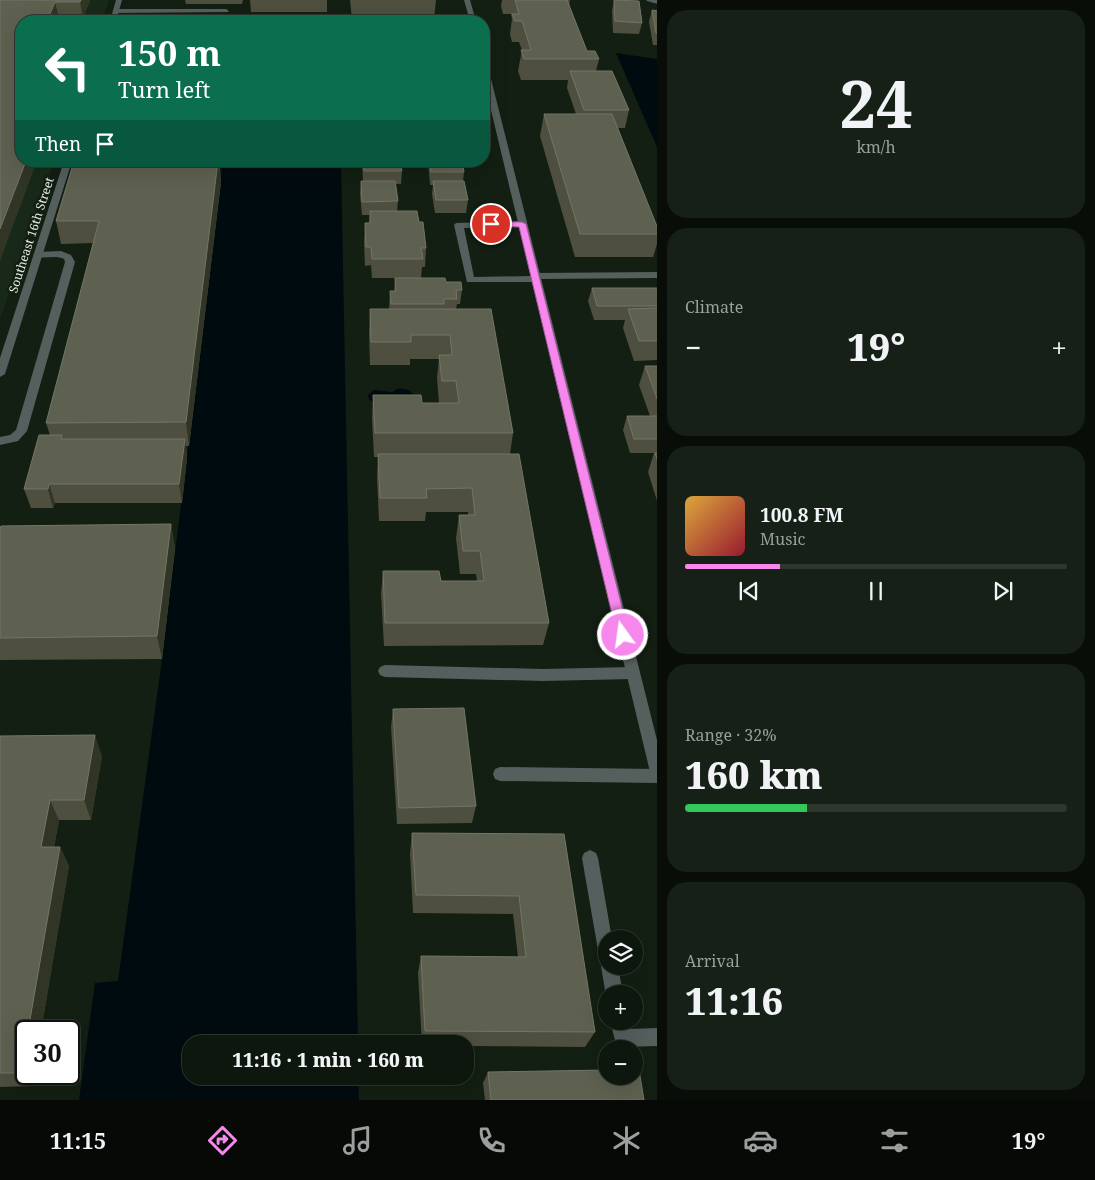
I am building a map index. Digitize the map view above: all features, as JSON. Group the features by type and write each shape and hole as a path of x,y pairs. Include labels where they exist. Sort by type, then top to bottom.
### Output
{"street":[{"path":"114,15 119,0"},
{"path":"467,0 471,15"},
{"path":"116,11 226,11"},
{"path":"490,100 657,772"},
{"name":"Southeast 16th Street","path":"0,374 66,167"},
{"path":"522,224 459,225 470,280 657,275"},
{"path":"0,441 14,438 21,431 70,262 68,257 61,254 38,254"},
{"path":"385,671 543,675 632,673"},
{"path":"500,774 657,776"},
{"path":"590,858 603,930"},
{"path":"621,1030 622,1038 657,1037"}],"shaded area":[{"path":"0,0 109,0 104,15 15,15 15,167 52,167 0,319"},
{"path":"616,53 657,59 657,147"},
{"path":"222,167 341,167 358,1035 182,1035 182,1085 358,1085 359,1100 79,1100 95,983 118,981 162,659"},
{"path":"397,389 408,390 415,398 376,403 369,400 368,395 374,390 392,392"}],"building":[{"path":"0,0 81,0 80,2 55,2 50,15 15,15 15,167 24,167 0,229"},
{"path":"515,0 567,0 587,51 595,51 599,59 524,59 521,50 531,50 522,21 515,21 512,14 519,14"},
{"path":"614,0 639,1 642,23 615,21"},
{"path":"652,10 657,11 656,33"},
{"path":"570,71 612,71 629,110 584,110"},
{"path":"544,114 612,114 657,226 657,234 580,234"},
{"path":"72,167 217,167 186,422 46,423 99,221 56,221"},
{"path":"364,167 401,167 402,171 364,171"},
{"path":"431,167 463,167 464,172 431,172"},
{"path":"361,181 395,181 398,201 362,202"},
{"path":"433,181 464,181 468,200 436,200"},
{"path":"370,211 417,211 419,222 423,222 426,248 421,248 423,259 372,259 371,247 366,247 365,223 370,223"},
{"path":"395,278 445,278 446,282 461,282 462,290 456,290 457,299 444,299 444,304 391,304 390,291 396,291"},
{"path":"592,288 657,288 657,306 597,306"},
{"path":"657,308 657,341 639,341 628,309"},
{"path":"370,309 491,309 513,433 375,433 373,395 421,395 422,403 459,403 456,381 442,381 439,355 452,355 450,335 411,335 411,342 371,342"},
{"path":"645,366 657,366 657,398"},
{"path":"627,416 657,416 657,439 634,439"},
{"path":"39,435 62,435 61,439 185,439 179,484 49,484 48,489 24,489"},
{"path":"378,454 519,454 549,623 385,623 383,571 439,571 441,581 484,581 480,551 463,551 459,515 475,515 472,488 426,489 427,498 380,498"},
{"path":"171,524 157,636 0,638 1,526"},
{"path":"464,708 476,806 399,808 393,709"},
{"path":"95,735 84,800 50,800 41,847 60,847 30,1020 15,1020 15,1073 0,1073 0,736"},
{"path":"412,833 564,834 595,1032 425,1031 421,956 526,957 519,896 416,895"},
{"path":"598,1070 598,1085 642,1085 644,1100 491,1100 488,1072"}],"route":[{"path":"491,224 522,224 623,635"}]}
